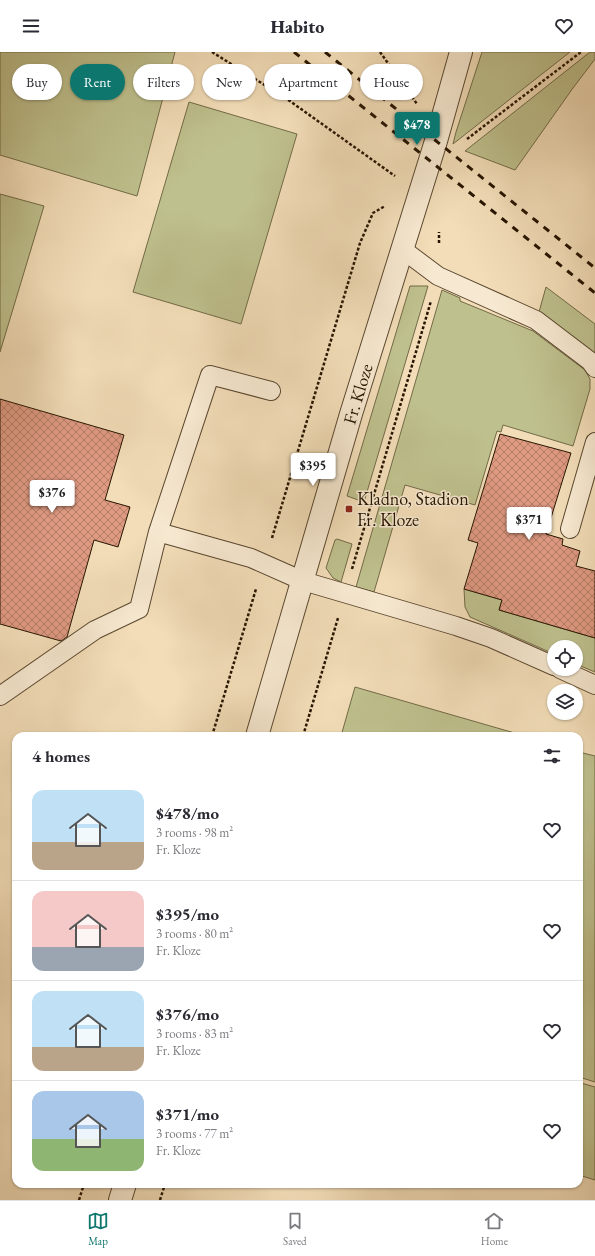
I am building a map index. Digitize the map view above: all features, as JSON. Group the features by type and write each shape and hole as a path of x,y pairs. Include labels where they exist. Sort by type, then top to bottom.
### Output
{"street":[{"name":"Fr. Kloze","path":"258,732 351,414 436,141 461,52"},
{"path":"120,1200 124,1188"}],"lane":[{"path":"402,249 438,276 536,320 590,362 595,368"},
{"path":"0,696 95,630 139,609 158,532 210,375 271,391"},
{"path":"570,529 595,442"},
{"path":"158,532 250,558 303,581 456,626 491,638 547,663"},
{"path":"576,676 595,684"}],"path":[{"path":"212,52 287,99 399,178"},
{"path":"380,52 419,108"},
{"path":"463,142 581,52"},
{"path":"213,732 360,243 373,213 392,203"},
{"path":"304,732 438,276 439,233"},
{"path":"80,1200 83,1188"},
{"path":"160,1200 164,1188"}],"green space":[{"path":"0,52 175,52 172,64 133,64 133,100 162,100 137,196 0,155"},
{"path":"482,52 570,52 453,144 456,132"},
{"path":"590,52 595,52 595,59 515,170 465,151"},
{"path":"189,102 297,134 241,324 133,292"},
{"path":"0,194 44,206 0,352"},
{"path":"410,286 428,286 364,502 347,496"},
{"path":"546,287 595,324 595,356 539,312"},
{"path":"442,290 460,298 460,301 533,331 585,370 590,379 590,389 573,446 503,425 501,432 497,431 475,505 405,485 374,592 356,587"},
{"path":"337,539 352,544 341,582 333,578 326,568 335,540"},
{"path":"464,589 502,600 499,610 595,638 595,672 583,667 583,640 547,640 547,651 470,617 465,607"},
{"path":"355,687 511,732 342,732"},
{"path":"583,753 595,756 595,1082 583,1078"},
{"path":"583,1084 595,1087 595,1180 583,1176"}],"building":[{"path":"0,399 124,435 105,500 130,507 118,547 94,540 67,637 61,641 0,624"},
{"path":"500,434 571,453 546,534 563,539 562,545 580,551 576,566 595,571 595,638 499,610 502,600 464,589 478,543 468,540"}],"railway":[{"path":"294,52 595,293"},
{"path":"325,52 595,268"}],"place":[{"name":"Kladno, Stadion Fr. Kloze","path":"349,509"}]}
